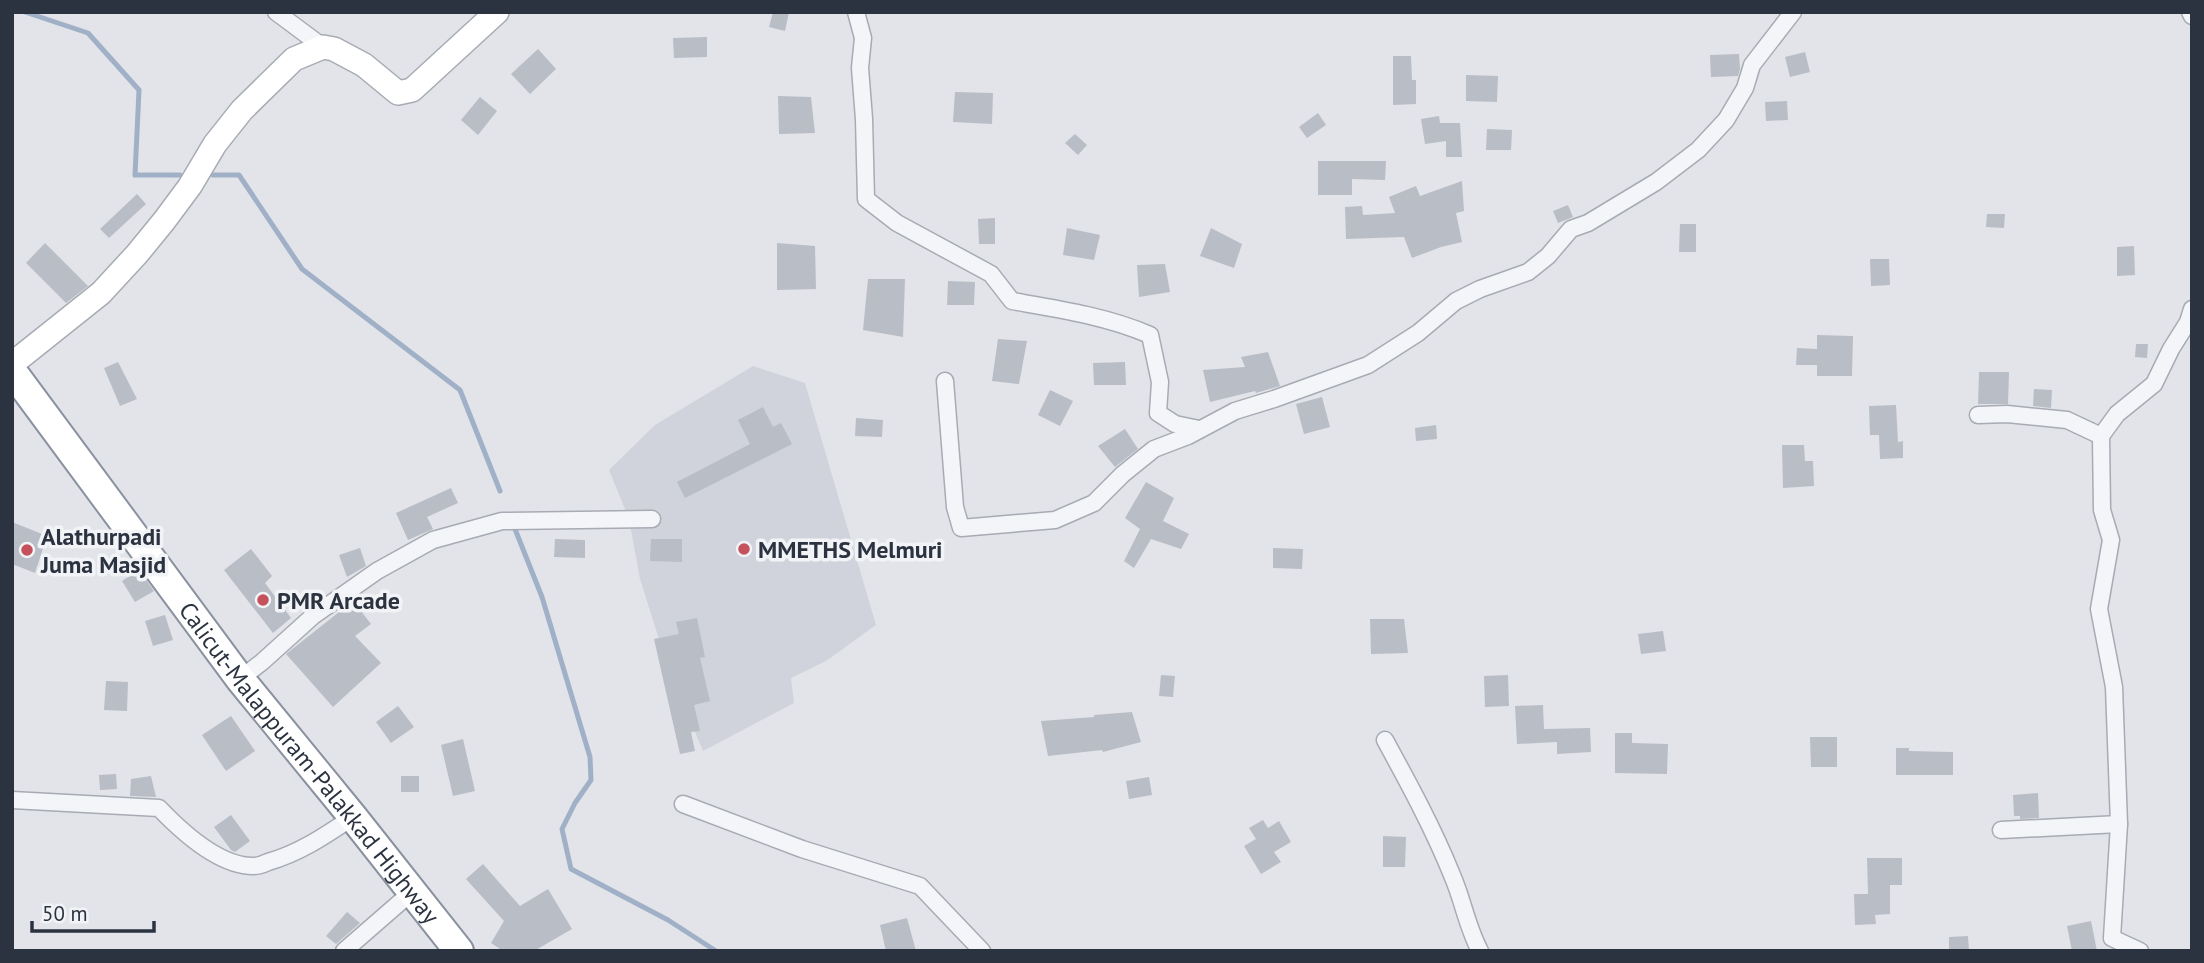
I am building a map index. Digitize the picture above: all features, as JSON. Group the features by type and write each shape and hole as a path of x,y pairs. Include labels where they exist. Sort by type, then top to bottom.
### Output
{"highway":[{"name":"Calicut-Malappuram-Palakkad Highway","path":"12,371 240,679 459,951"}],"street":[{"path":"276,12 323,47"},
{"path":"12,364 101,293 164,221 190,186 215,144 242,110 294,59 323,47 334,48 365,65 398,93 412,90 497,12"},
{"path":"856,12 863,38 860,68 866,200 897,223 991,274 1012,301 1101,319 1150,335 1160,383 1158,413 1175,424 1199,429"},
{"path":"945,381 955,507 961,528 1055,520 1094,503 1123,474 1154,449 1188,436 1235,411 1368,365 1418,333 1456,301 1528,272 1548,256 1572,229 1588,223 1657,182 1698,150 1726,121 1745,88 1752,65 1793,12"},
{"path":"2140,951 2112,939 2119,824 2114,687 2099,609 2111,540 2102,510 2101,436 2118,414 2154,384 2188,322 2192,309"},
{"path":"1978,415 2007,414 2067,420 2101,436"},
{"path":"240,679 313,616 377,571 433,540 502,521 652,519"},
{"path":"1385,740 1417,797 1453,877 1472,937 1480,951"},
{"path":"12,800 159,808 171,821 222,860 253,867 312,845 353,817"},
{"path":"683,804 802,849 920,886 982,951"},
{"path":"2001,830 2119,824"},
{"path":"344,951 413,891"}],"shaded area":[{"name":"MMETHS Melmuri","path":"753,366 805,383 876,625 826,661 791,678 794,703 703,751 670,674 640,579 629,519 609,470 655,425"}],"building":[{"path":"773,12 789,12 785,31 769,27"},
{"path":"707,37 707,57 674,58 673,38"},
{"path":"538,49 556,69 530,94 511,74"},
{"path":"1805,52 1810,72 1790,77 1785,57"},
{"path":"1739,54 1738,76 1711,77 1710,55"},
{"path":"1393,56 1411,56 1412,80 1416,80 1416,104 1393,105"},
{"path":"1466,75 1498,76 1497,102 1466,101"},
{"path":"955,92 993,93 992,124 953,122"},
{"path":"778,96 811,97 815,133 779,134"},
{"path":"480,97 497,111 478,135 461,120"},
{"path":"1787,101 1788,120 1766,121 1765,102"},
{"path":"1318,113 1326,125 1307,138 1299,127"},
{"path":"1439,116 1440,123 1460,123 1462,157 1446,157 1446,141 1425,144 1421,119"},
{"path":"1487,129 1512,130 1511,150 1486,150"},
{"path":"1075,134 1087,145 1078,155 1065,143"},
{"path":"1318,161 1386,161 1385,180 1352,179 1352,195 1318,195"},
{"path":"1462,181 1464,211 1456,213 1462,242 1412,258 1404,237 1346,239 1345,207 1362,206 1363,215 1395,213 1389,197 1416,186 1420,196"},
{"path":"137,194 146,204 109,238 100,229"},
{"path":"1568,205 1573,217 1558,223 1553,211"},
{"path":"1987,214 2005,214 2004,228 1986,227"},
{"path":"995,218 995,244 979,244 978,219"},
{"path":"1680,224 1696,224 1696,252 1679,252"},
{"path":"1067,228 1100,235 1094,260 1063,255"},
{"path":"1211,228 1242,244 1234,268 1200,256"},
{"path":"45,243 88,286 66,303 26,263"},
{"path":"777,243 815,246 816,289 777,290"},
{"path":"2134,246 2135,275 2117,276 2117,247"},
{"path":"1870,259 1889,259 1890,285 1871,286"},
{"path":"1165,264 1170,292 1139,297 1137,265"},
{"path":"868,279 905,279 903,337 863,330"},
{"path":"948,281 975,282 974,305 947,305"},
{"path":"1817,335 1853,336 1852,376 1817,376 1817,365 1796,365 1797,348 1817,349"},
{"path":"998,339 1027,341 1019,384 992,381"},
{"path":"2136,344 2148,344 2147,358 2135,357"},
{"path":"1268,352 1280,386 1210,402 1203,370 1245,367 1241,357"},
{"path":"118,362 137,399 120,406 104,368"},
{"path":"1125,362 1126,385 1094,385 1093,363"},
{"path":"1979,372 2009,372 2008,404 1978,404"},
{"path":"2034,389 2052,390 2051,408 2033,406"},
{"path":"1050,390 1073,401 1060,426 1038,415"},
{"path":"1322,397 1330,427 1304,434 1296,404"},
{"path":"1896,405 1898,442 1903,441 1903,458 1880,459 1879,435 1870,435 1869,406"},
{"path":"763,407 773,427 781,423 792,444 685,498 677,482 750,444 738,420"},
{"path":"856,418 883,420 882,437 855,436"},
{"path":"1436,425 1437,439 1416,441 1415,428"},
{"path":"1125,429 1138,449 1115,467 1098,446"},
{"path":"1782,445 1804,445 1805,461 1813,461 1814,486 1783,488"},
{"path":"1146,482 1174,498 1163,521 1189,534 1181,549 1151,539 1134,568 1124,561 1140,529 1125,518"},
{"path":"451,488 458,503 427,517 433,529 408,540 396,513"},
{"name":"Alathurpadi Juma Masjid","path":"12,522 47,536 35,573 12,564"},
{"path":"555,539 585,540 585,558 554,557"},
{"path":"651,539 682,539 682,562 650,561"},
{"path":"360,548 366,566 347,577 339,555"},
{"path":"1273,548 1303,549 1302,569 1273,568"},
{"name":"PMR Arcade","path":"251,549 272,576 265,583 291,618 273,633 224,570"},
{"path":"139,570 154,591 135,602 122,581"},
{"path":"353,601 371,624 355,636 381,663 333,707 286,654"},
{"path":"165,615 173,640 153,646 145,621"},
{"path":"697,618 705,657 700,658 710,701 694,705 700,731 691,732 695,751 680,754 654,639 679,634 676,622"},
{"path":"1370,619 1404,619 1408,653 1371,654"},
{"path":"1663,631 1666,651 1641,654 1638,634"},
{"path":"1161,675 1175,676 1173,697 1159,696"},
{"path":"1508,675 1509,706 1485,707 1484,676"},
{"path":"106,681 128,682 127,711 104,710"},
{"path":"1543,705 1544,729 1590,728 1591,752 1557,754 1557,742 1517,744 1515,706"},
{"path":"398,706 414,727 391,743 376,722"},
{"path":"1132,712 1141,742 1103,752 1048,756 1041,721"},
{"path":"231,716 255,751 226,771 202,735"},
{"path":"1615,733 1632,733 1632,743 1668,744 1667,774 1615,773"},
{"path":"1810,737 1837,737 1837,767 1811,767"},
{"path":"463,739 475,791 453,796 441,745"},
{"path":"1896,748 1953,752 1953,775 1896,775"},
{"path":"116,774 117,789 100,790 99,775"},
{"path":"151,776 156,797 130,796 131,779"},
{"path":"401,776 419,776 419,792 401,792"},
{"path":"1149,777 1152,795 1129,799 1126,781"},
{"path":"2038,793 2039,818 2020,819 2020,816 2014,816 2013,795"},
{"path":"231,815 250,841 235,852 214,827"},
{"path":"1263,820 1268,828 1279,821 1291,842 1274,852 1281,862 1261,874 1244,846 1256,839 1249,828"},
{"path":"1383,836 1406,837 1405,867 1383,867"},
{"path":"1867,858 1902,858 1902,885 1890,885 1890,914 1875,915 1876,924 1855,925 1854,894 1868,894"},
{"path":"483,864 520,906 548,889 572,929 534,951 503,951 491,943 504,921 466,879"},
{"path":"347,912 360,923 336,944 326,936"},
{"path":"907,918 916,951 886,951 880,925"},
{"path":"2091,921 2097,951 2072,951 2067,926"},
{"path":"1968,936 1969,951 1949,951 1949,937"}],"waterway":[{"path":"25,12 88,33 139,90 135,175 180,175"},
{"path":"213,175 239,175 302,269 460,390 500,491"},
{"path":"513,524 542,597 590,757 591,780 562,829 571,869 668,920 716,951"}],"place":[{"name":"MMETHS Melmuri","path":"744,549"},
{"name":"Alathurpadi Juma Masjid","path":"27,550"},
{"name":"PMR Arcade","path":"263,600"}]}
